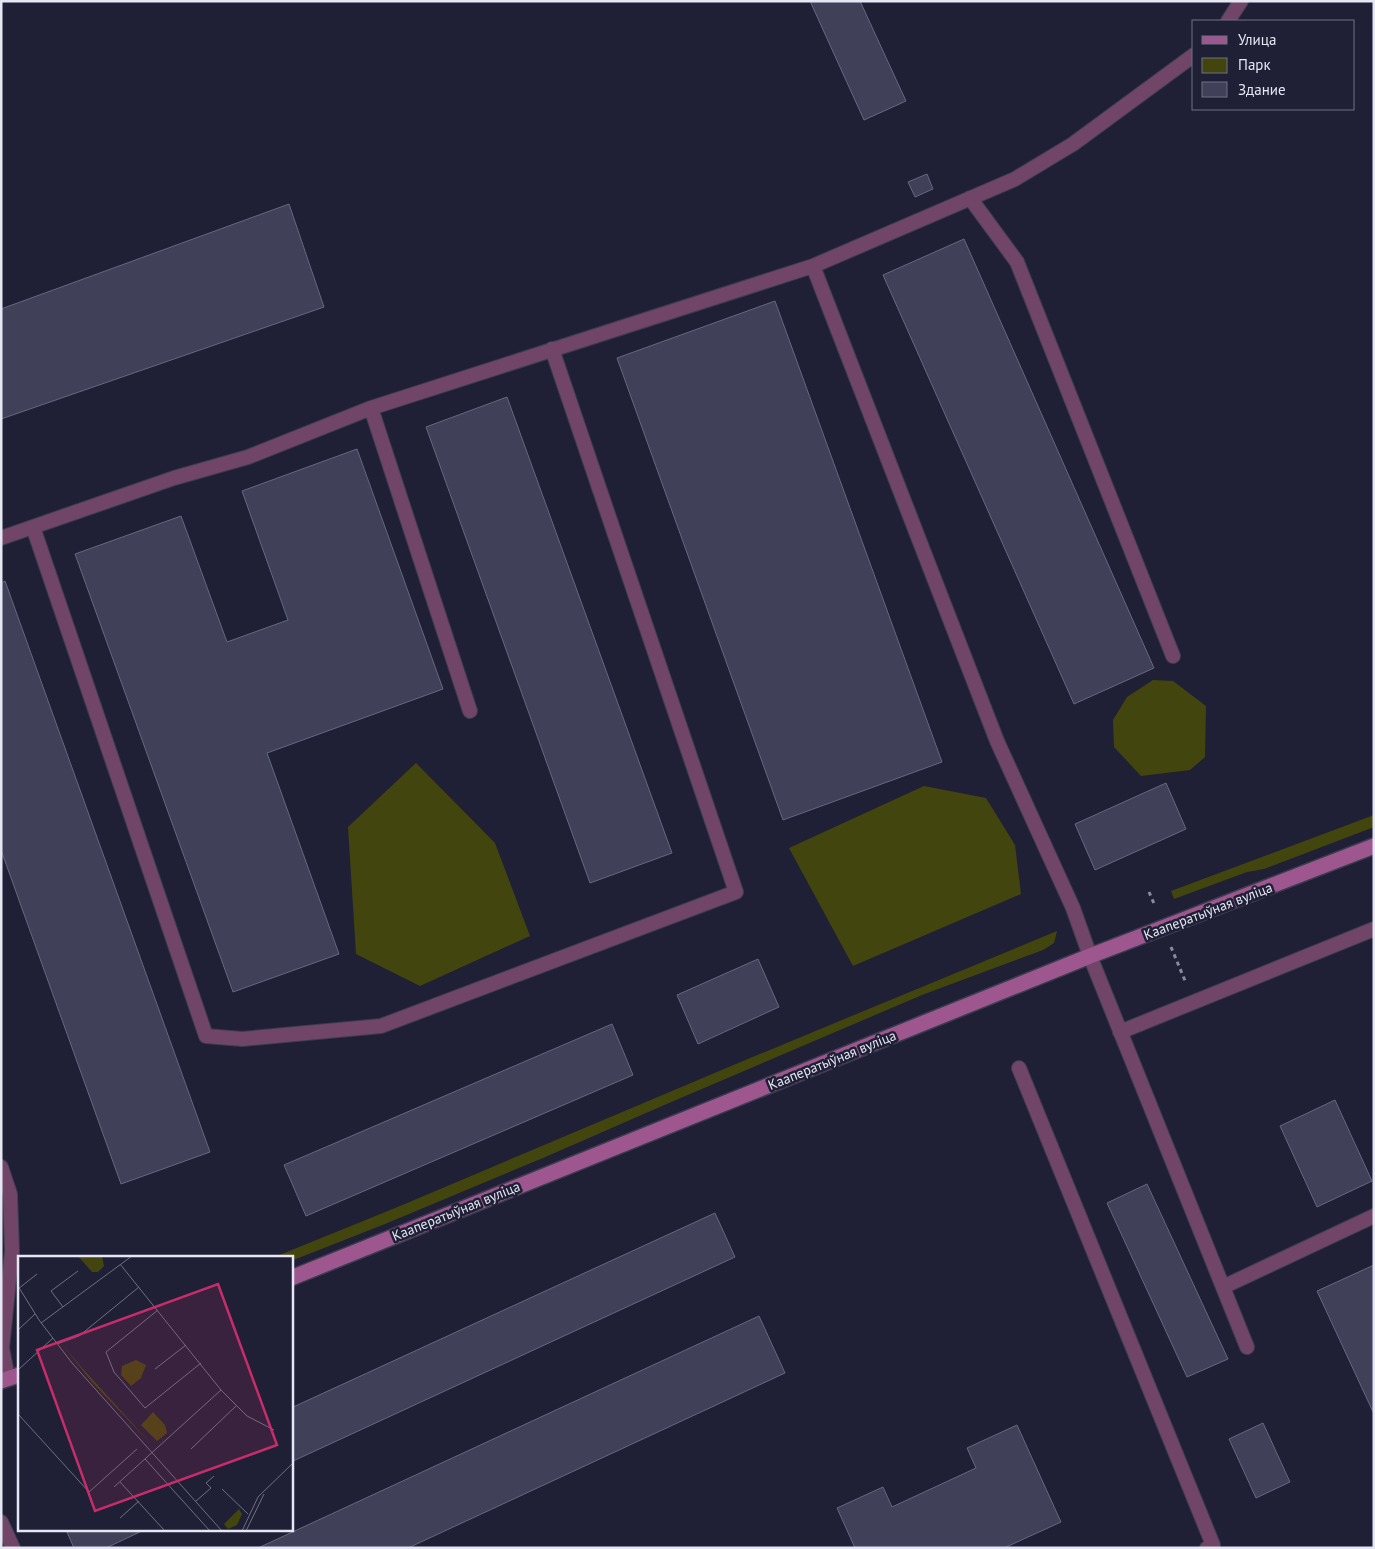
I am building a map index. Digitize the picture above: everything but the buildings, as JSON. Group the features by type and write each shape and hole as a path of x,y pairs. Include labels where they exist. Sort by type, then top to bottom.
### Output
{"main road":[{"name":"Кааператыўная вуліца","path":"292,1278 1090,956 1374,846"}],"lane":[{"path":"1229,20 1241,1"},
{"path":"1,538 174,478 248,457 371,408 813,266 1015,179 1073,144 1192,56"},
{"path":"970,198 1017,262 1174,656"},
{"path":"813,266 997,741 1073,908 1120,1032 1247,1347"},
{"path":"33,527 206,1036 242,1039 381,1026 736,892 552,350"},
{"path":"371,408 470,711"},
{"path":"1120,1032 1374,928"},
{"path":"1019,1068 1213,1545 1207,1548"},
{"path":"1,1167 10,1194 12,1251 2,1348 9,1379"},
{"path":"1223,1287 1374,1216"},
{"path":"1,1522 13,1548"}],"green space":[{"path":"1153,680 1173,681 1206,706 1205,757 1190,770 1141,776 1114,747 1113,720 1127,697"},
{"path":"416,763 495,843 530,936 420,986 356,954 348,827"},
{"path":"924,786 986,798 1015,845 1021,894 853,966 789,848"},
{"path":"1374,815 1374,827 1264,869 1247,872 1174,899 1171,891"},
{"path":"1057,931 1054,943 1043,950 922,995 385,1224 292,1261 292,1256 277,1256 400,1206"}]}
